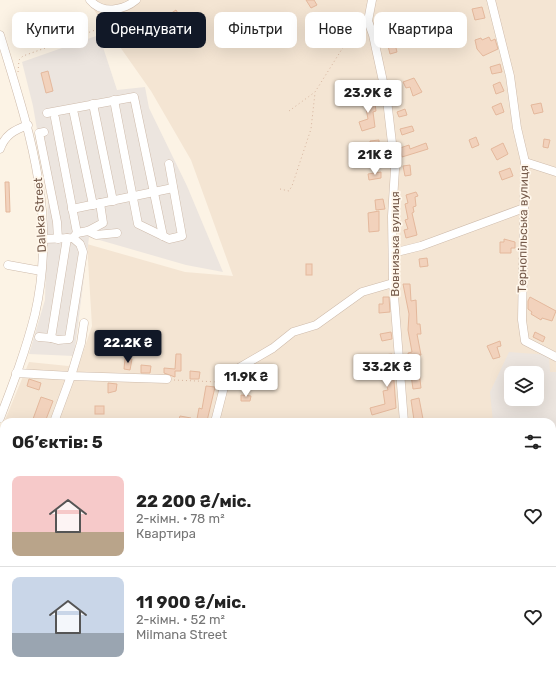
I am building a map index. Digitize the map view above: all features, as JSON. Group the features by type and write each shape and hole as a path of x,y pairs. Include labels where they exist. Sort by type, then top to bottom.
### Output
{"street":[{"path":"90,0 99,6 117,9 128,7 136,0"},
{"path":"368,21 372,0"},
{"name":"Тернопільська вулиця","path":"491,0 510,76 517,128 526,162 522,320 525,340 556,356"},
{"name":"Вовнизька вулиця","path":"368,21 375,42 387,100 394,162 393,283 404,418"},
{"name":"Daleka Street","path":"0,35 28,125 41,191 43,239 41,271 33,320 0,418"},
{"path":"47,113 134,97 163,236"},
{"path":"114,100 138,224 169,239 182,236 169,164"},
{"path":"93,104 113,201"},
{"path":"43,239 72,237 103,223 74,114"},
{"path":"51,338 72,237 72,209 55,118"},
{"path":"0,150 4,140 14,130 28,125"},
{"path":"44,132 39,133 57,222 58,239"},
{"path":"526,162 556,172"},
{"path":"72,209 173,188"},
{"path":"393,253 421,246 524,208"},
{"path":"88,231 96,236 117,233"},
{"path":"39,337 69,340 83,252 80,244 72,237"},
{"path":"8,265 41,271"},
{"path":"216,418 225,382 232,372 240,366 274,348 293,332 316,325 362,292 393,283"},
{"path":"55,418 81,343 84,323"},
{"path":"16,373 167,379"}],"path":[{"path":"12,74 19,72 19,60 23,56 101,28 117,9"},
{"path":"280,189 289,191 292,186 311,129 315,92 342,49 364,28 368,21"},
{"path":"289,111 315,92"},
{"path":"167,379 225,382"}],"shaded area":[{"path":"87,0 556,0 556,418 6,418 29,362 78,367 92,326 87,244 185,272 233,276 191,160 151,91 121,48 206,48 206,12 96,13"},
{"path":"96,36 96,48 103,48 117,90 145,87 149,108 187,186 223,272 186,265 89,237 74,356 29,354 45,300 48,194 33,106 22,62 62,48 88,48 88,39"},
{"path":"509,352 549,355 550,372 556,372 556,418 493,418 490,392"}],"building":[{"path":"306,0 314,0 317,5 311,8"},
{"path":"482,7 485,18 475,20 472,9"},
{"path":"489,37 491,41 495,39 498,49 483,56 477,49 475,40 481,38 482,40"},
{"path":"388,48 396,48 397,52 390,54"},
{"path":"500,64 502,72 492,74 490,67"},
{"path":"48,71 53,91 46,93 41,73"},
{"path":"414,78 422,92 413,96 410,87 406,88 403,82"},
{"path":"500,82 504,91 496,94 493,85"},
{"path":"368,94 370,105 375,104 376,111 373,112 375,127 362,131 359,122 368,119 365,103 361,104 360,96"},
{"path":"501,103 504,112 496,115 492,107"},
{"path":"541,103 543,112 534,114 531,105"},
{"path":"405,109 407,115 399,117 397,112"},
{"path":"412,126 414,131 402,135 400,129"},
{"path":"476,137 479,145 472,148 469,140"},
{"path":"544,139 550,140 548,148 543,147"},
{"path":"379,140 379,147 371,148 370,141"},
{"path":"426,143 428,149 402,157 400,148 409,145 410,149"},
{"path":"503,143 508,154 497,160 491,149"},
{"path":"410,165 411,175 405,176 403,166"},
{"path":"510,168 513,176 502,180 499,172"},
{"path":"381,172 381,178 369,180 368,174"},
{"path":"5,182 9,182 10,212 6,212"},
{"path":"416,192 418,196 415,197 416,206 413,207 414,212 412,213 417,235 406,238 404,230 408,229 405,220 408,219 405,204 408,203 406,195"},
{"path":"383,199 385,209 376,210 375,200"},
{"path":"379,211 379,231 369,232 368,213"},
{"path":"504,239 515,242 515,248 511,248 511,253 500,253 500,242 504,242"},
{"path":"427,258 428,266 420,267 419,259"},
{"path":"306,264 312,264 312,275 306,275"},
{"path":"403,284 410,284 411,301 416,300 417,324 420,324 421,334 417,334 421,355 417,355 421,388 413,389 408,353 412,352 408,330 409,314"},
{"path":"383,297 389,297 390,312 379,313 379,304 383,304"},
{"path":"530,297 556,311 552,321 542,318 541,320 531,314 532,312 528,309 528,301"},
{"path":"391,332 392,339 382,341 380,334"},
{"path":"535,332 545,337 543,342 533,337"},
{"path":"500,341 501,346 497,347 500,357 493,359 487,346"},
{"path":"176,354 181,354 181,371 175,371 175,377 164,373 164,368 175,369"},
{"path":"392,354 396,408 372,415 370,408 385,404 383,391 388,390 385,379 384,355"},
{"path":"125,358 132,359 130,370 124,369"},
{"path":"141,365 151,366 150,373 141,373"},
{"path":"190,371 200,372 199,379 190,379"},
{"path":"29,379 41,383 39,390 27,386"},
{"path":"108,383 117,384 116,391 108,393"},
{"path":"206,386 215,387 208,418 197,418 199,408 202,409"},
{"path":"241,395 251,396 250,401 241,401"},
{"path":"41,397 53,401 47,418 33,418"},
{"path":"419,398 423,418 414,418 411,400"},
{"path":"95,406 104,406 104,414 95,414"},
{"path":"180,416 191,418 179,418"}]}
